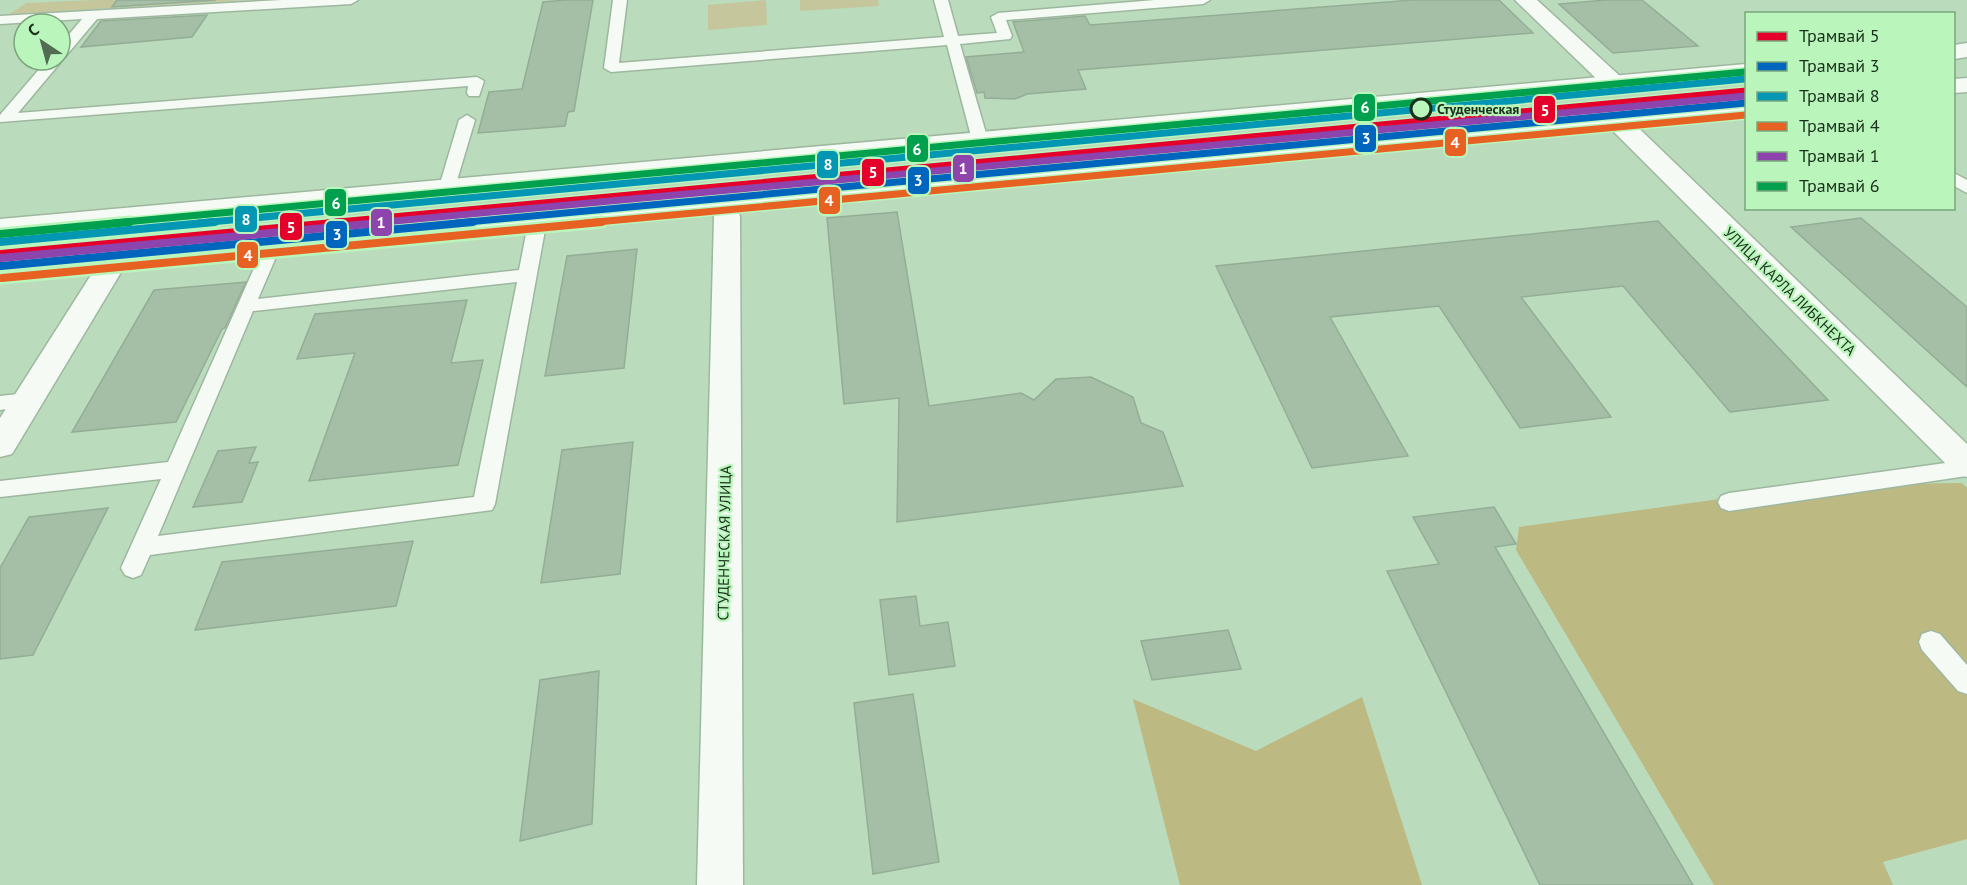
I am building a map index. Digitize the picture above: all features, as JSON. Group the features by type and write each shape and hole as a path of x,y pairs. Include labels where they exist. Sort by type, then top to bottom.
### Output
{"street":[{"path":"1525,0 1614,83"},
{"path":"0,227 1745,71"},
{"path":"0,270 1745,105"},
{"name":"УЛИЦА КАРЛА ЛИБКНЕХТА","path":"1614,118 1967,466"},
{"name":"СТУДЕНЧЕСКАЯ УЛИЦА","path":"720,885 727,217 724,202"},
{"path":"0,445 13,402 115,259"}],"lane":[{"path":"0,21 351,0"},
{"path":"620,0 611,68 1005,36 998,17 1203,0"},
{"path":"941,0 980,140"},
{"path":"72,40 93,15"},
{"path":"45,72 5,119 477,81 474,93"},
{"path":"447,187 466,120"},
{"path":"142,547 484,504 538,219"},
{"path":"133,568 273,243"},
{"path":"246,306 526,275"},
{"path":"1730,502 1967,466"},
{"path":"0,489 176,469"},
{"path":"1931,642 1967,683"}],"green space":[{"path":"95,0 246,0 12,12 27,3"},
{"path":"766,0 767,25 708,30 708,5"},
{"path":"800,0 878,0 879,6 800,11"}],"shaded area":[{"path":"1962,483 1967,488 1967,839 1883,862 1893,885 1714,885 1516,550 1519,527 1820,485"},
{"path":"1362,697 1422,885 1180,885 1133,699 1256,751"}],"building":[{"path":"117,0 216,0 112,7"},
{"path":"593,0 574,111 568,112 565,126 478,133 489,92 522,89 543,2"},
{"path":"1413,0 1499,0 1533,33 1078,70 1086,89 1027,94 1015,99 985,98 984,92 977,93 966,57 1024,52 1013,22 1085,16 1090,25"},
{"path":"1642,0 1698,46 1613,53 1559,4"},
{"path":"207,15 192,37 81,47 101,21"},
{"path":"897,212 929,406 1021,393 1034,400 1056,379 1091,377 1133,397 1141,423 1163,432 1183,486 897,522 899,398 844,404 827,218"},
{"path":"1861,218 1967,307 1967,387 1791,227"},
{"path":"1658,221 1828,400 1730,412 1623,286 1521,297 1611,417 1520,428 1439,306 1330,317 1408,456 1312,468 1216,266"},
{"path":"637,249 624,368 545,376 567,256"},
{"path":"246,282 176,422 72,432 154,290"},
{"path":"467,300 451,363 483,360 458,465 309,481 355,353 297,359 315,314"},
{"path":"633,442 620,574 541,583 562,450"},
{"path":"256,447 249,463 258,462 242,502 193,507 218,451"},
{"path":"1494,507 1516,544 1495,547 1693,885 1540,885 1387,571 1439,564 1413,517"},
{"path":"108,508 33,655 0,659 0,568 29,517"},
{"path":"413,541 396,606 195,630 222,562"},
{"path":"916,596 920,626 948,622 955,666 889,675 880,600"},
{"path":"1228,630 1241,669 1152,680 1141,641"},
{"path":"599,671 592,824 520,841 540,680"},
{"path":"913,694 939,862 873,874 854,703"}],"tram line":[{"name":"6","path":"0,234 1745,72"},
{"name":"8","path":"0,242 1745,79"},
{"name":"5","path":"0,254 1745,91"},
{"name":"1","path":"1,258 1745,96"},
{"name":"3","path":"1,266 1745,103"},
{"name":"4","path":"2,278 1745,115"}],"place":[{"name":"Студенческая","path":"1421,109"}]}
